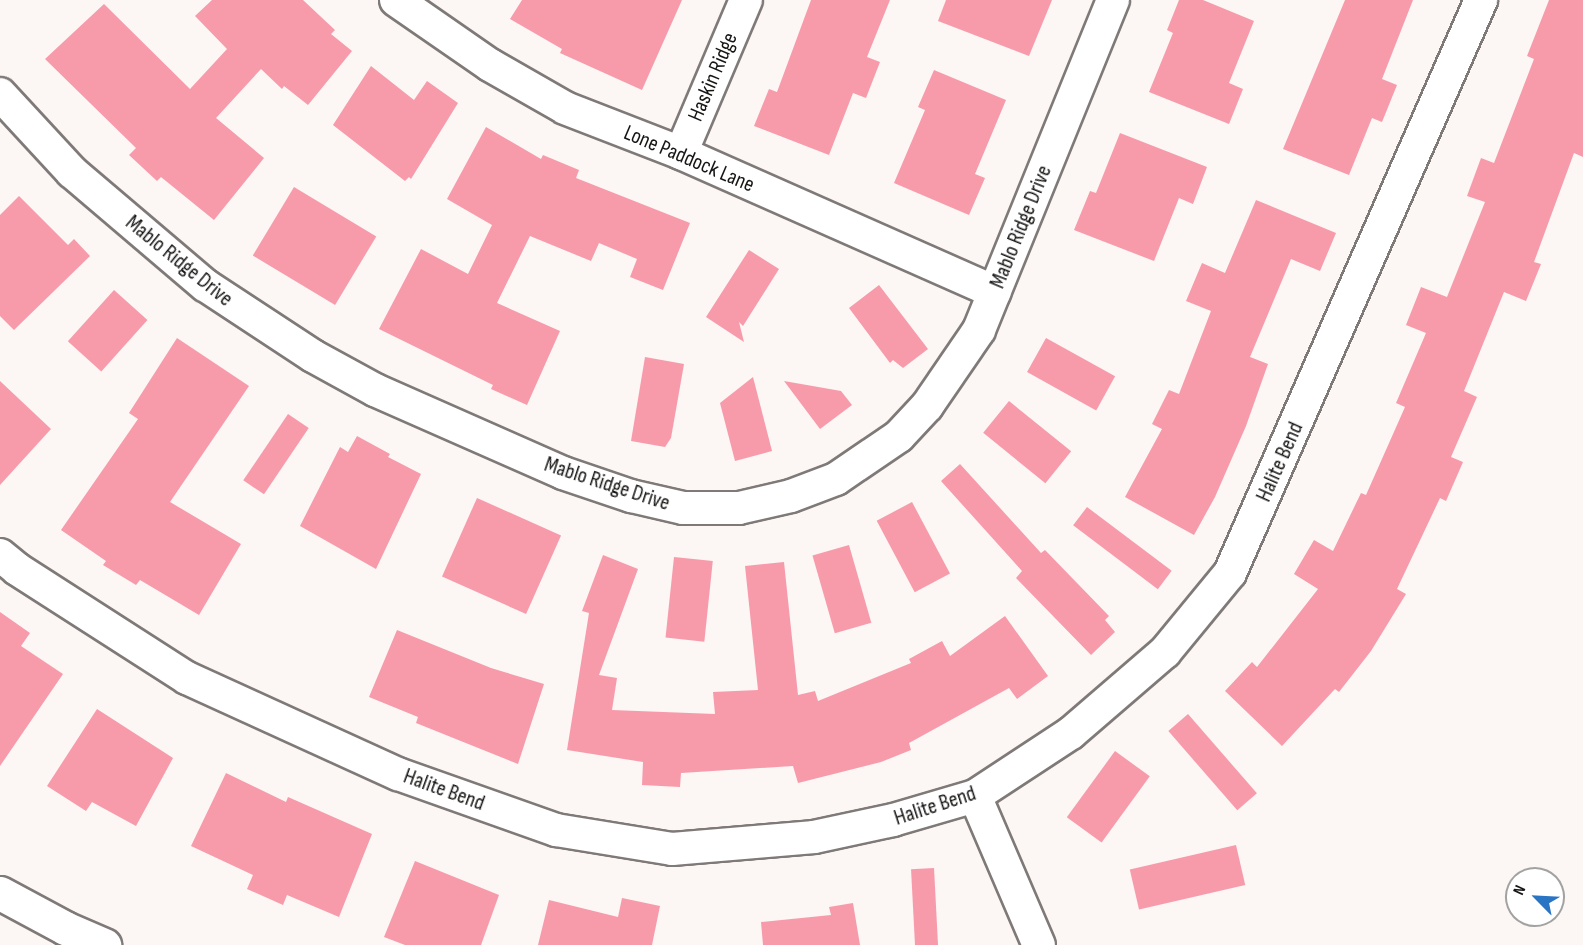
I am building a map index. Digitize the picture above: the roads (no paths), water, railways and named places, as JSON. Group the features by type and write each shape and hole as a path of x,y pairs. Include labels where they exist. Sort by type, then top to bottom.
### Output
{"street":[{"name":"Lone Paddock Lane","path":"396,0 490,65 565,108 681,153 995,292"},
{"name":"Haskin Ridge","path":"681,153 746,0"},
{"name":"Mablo Ridge Drive","path":"0,94 72,172 205,285 313,356 375,390 513,452 631,496 683,508 739,508 791,496 836,479 898,436 933,398 979,330 1113,0"},
{"name":"Halite Bend","path":"0,555 17,569 187,678 398,774 556,830 672,849 802,838 892,820 975,796 1071,733 1156,660 1230,573 1481,0"},
{"path":"975,796 1039,945"},
{"path":"0,893 65,928 104,945"}]}
